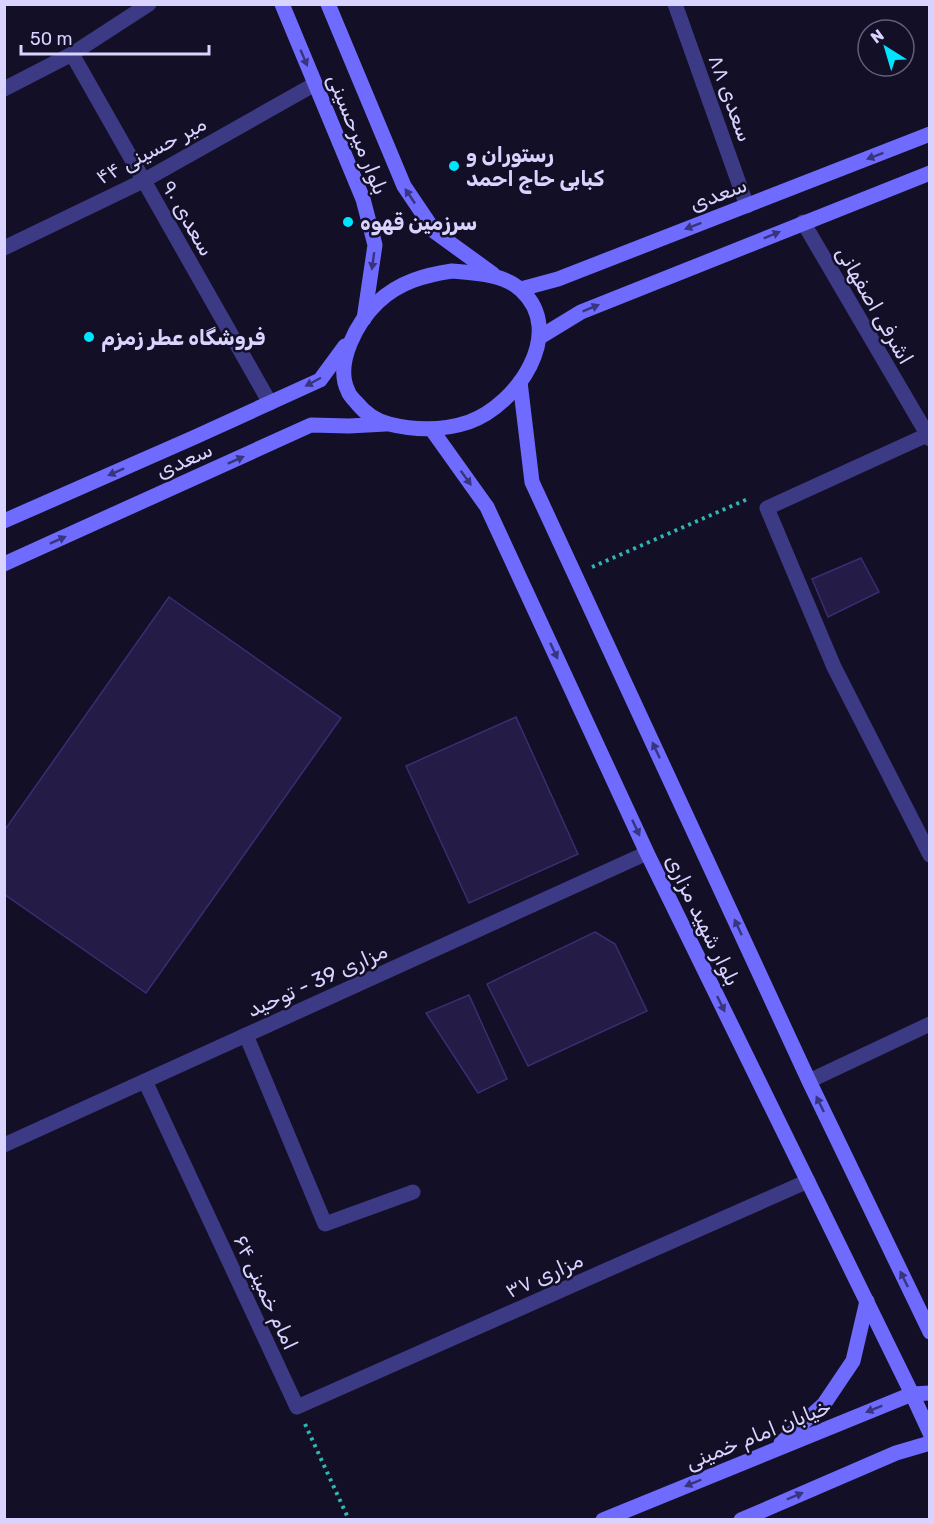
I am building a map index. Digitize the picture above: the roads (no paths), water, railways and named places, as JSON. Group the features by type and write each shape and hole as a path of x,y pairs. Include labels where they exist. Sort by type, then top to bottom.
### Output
{"main road":[{"name":"بلوار میرحسینی","path":"282,4 363,199 375,245 364,319"},
{"name":"بلوار میرحسینی","path":"328,4 404,186 435,232 498,277"},
{"name":"سعدی","path":"520,289 558,279 930,134"},
{"path":"540,337 581,312 802,222 930,173"},
{"path":"452,271 498,277 520,289 537,310 540,337 533,362 506,399 472,421 432,430 387,423 363,412 347,391 344,364 351,339 378,302 412,280 452,271"},
{"name":"سعدی","path":"4,521 320,380 351,339"},
{"name":"بلوار شهید مزاری","path":"520,382 532,482 809,1081 930,1332"},
{"name":"سعدی","path":"4,564 311,425 349,426 387,423"},
{"name":"بلوار شهید مزاری","path":"432,430 487,507 647,853 930,1433"},
{"path":"772,1451 824,1404 853,1361 867,1301"},
{"name":"خیابان امام خمینی","path":"603,1520 912,1394 930,1393"},
{"path":"741,1520 896,1453 930,1443"}],"street":[{"path":"4,89 72,54 149,4"},
{"name":"سعدی ۸۸","path":"675,4 747,206"},
{"name":"سعدی ۹۰","path":"72,54 270,403"},
{"name":"میر حسینی ۴۴","path":"4,249 142,181 315,84"},
{"name":"اشرفی اصفهانی","path":"802,222 928,437"},
{"path":"928,437 766,508 834,667 930,855"},
{"name":"مزاری 39 - توحید","path":"4,1145 647,853"},
{"path":"809,1081 930,1024"},
{"path":"246,1035 325,1224 413,1192"},
{"name":"امام خمینی ۶۴","path":"145,1081 297,1407"},
{"name":"مزاری ۳۷","path":"297,1407 808,1181"}],"place":[{"name":"رستوران و کبابی حاج احمد","path":"454,166"},
{"name":"سرزمین قهوه","path":"348,222"},
{"name":"فروشگاه عطر زمزم","path":"89,337"}]}
